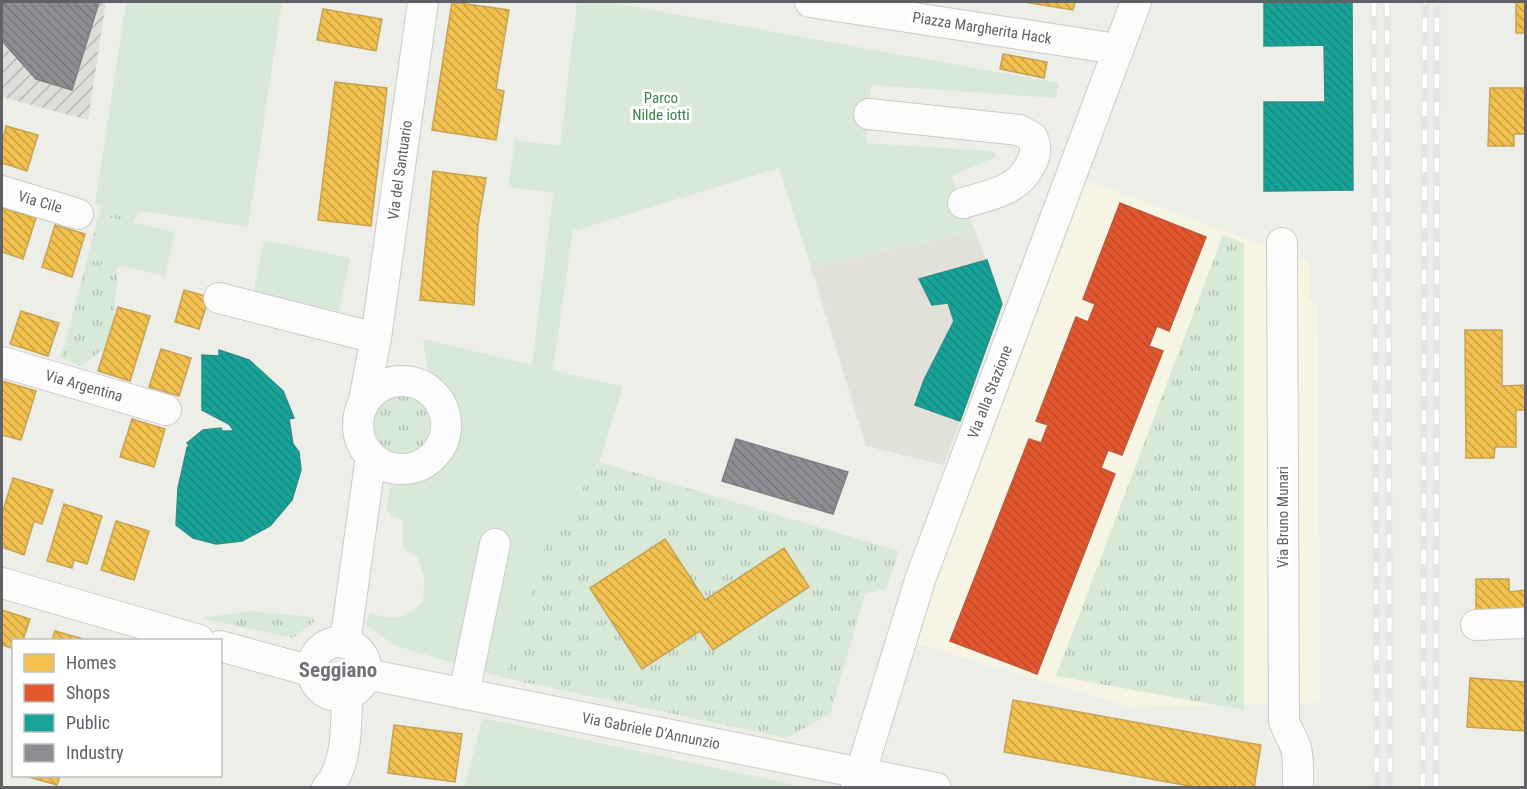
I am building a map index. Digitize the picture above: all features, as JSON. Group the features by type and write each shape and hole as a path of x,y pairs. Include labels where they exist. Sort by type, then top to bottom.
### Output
{"street":[{"name":"Via del Santuario","path":"363,405 376,338 423,2"},
{"name":"Piazza Margherita Hack","path":"810,2 1092,45 1117,52"},
{"name":"Via alla Stazione","path":"858,780 920,580 1136,2"},
{"path":"869,114 1019,130 1032,137 1036,148 1028,170 1016,183 998,193 963,203"},
{"path":"1036,148 1076,164"},
{"name":"Via Cile","path":"2,191 78,214"},
{"name":"Via Bruno Munari","path":"1282,243 1284,721 1295,745 1298,760 1298,788"},
{"path":"219,298 376,338 393,363 413,382 431,392 443,409 446,430 439,449 424,463 404,469 384,465 371,456 362,444 359,435 359,415 363,405 377,389 389,383 413,382"},
{"name":"Via Argentina","path":"2,362 166,410"},
{"path":"345,643 371,456"},
{"path":"464,694 495,544"},
{"path":"2,583 196,639"},
{"path":"1476,625 1526,623"},
{"path":"322,788 318,773 337,684 365,661 352,645 345,643 328,644 315,654 337,684 346,727 339,766 332,783 327,788"},
{"name":"Via Gabriele D'Annunzio","path":"222,647 337,684 464,694 858,780 936,788"}],"shaded area":[{"path":"2,2 106,2 88,120 2,97"},
{"path":"1078,177 1309,262 1309,299 1318,307 1320,703 1130,707 907,641"},
{"path":"975,231 1002,304 944,465 866,446 811,267"}],"green space":[{"path":"126,2 282,2 248,227 95,204"},
{"name":"Parco Nilde iotti","path":"577,2 608,2 1059,83 1056,98 871,85 866,143 993,151 996,157 951,176 975,231 811,267 779,168 573,231 553,370 623,387 599,462 544,549 505,678 396,646 366,625 370,613 393,618 404,616 423,602 424,578 418,558 403,548 403,520 391,516 387,510 389,491 393,481 425,477 437,470 453,449 458,436 458,409 454,397 442,381 428,371 423,339 532,365 553,193 508,187 515,140 560,146"},
{"path":"133,85 151,200 128,227 118,264 112,343 81,366 61,358"},
{"path":"100,215 175,232 165,276 90,259"},
{"path":"1223,235 1244,243 1244,710 1056,676"},
{"path":"264,240 350,258 339,311 253,293"},
{"path":"395,396 407,396 422,404 430,419 430,431 422,446 407,454 395,454 380,446 372,431 372,419 380,404"},
{"path":"599,462 899,551 886,589 865,594 830,714 786,738 505,678 544,549","holes":["665,539 705,600 784,548 809,587 713,649 700,631 642,669 590,588"]},
{"path":"250,611 314,617 314,622 293,638 201,618"},
{"path":"483,718 791,784 799,787 464,787"}],"building: Homes":[{"path":"452,2 509,10 496,89 504,91 496,140 432,130"},
{"path":"1024,2 1075,2 1073,10"},
{"path":"1516,2 1526,2 1526,33 1516,33"},
{"path":"323,9 382,19 376,51 317,40"},
{"path":"1003,54 1047,62 1044,78 1000,69"},
{"path":"335,82 387,88 371,226 318,220"},
{"path":"1490,88 1526,88 1526,134 1514,134 1514,146 1488,146"},
{"path":"6,126 38,135 27,171 2,163 2,143"},
{"path":"433,171 486,178 478,225 474,305 420,300"},
{"path":"2,208 36,218 23,259 2,252"},
{"path":"55,225 85,234 72,277 42,267"},
{"path":"184,290 209,297 199,329 175,322"},
{"path":"118,307 150,316 130,381 98,371"},
{"path":"21,311 59,323 48,356 10,344"},
{"path":"1465,330 1502,330 1502,386 1526,385 1526,410 1516,410 1516,447 1495,447 1494,458 1466,458"},
{"path":"161,349 191,358 179,396 149,387"},
{"path":"2,381 36,391 21,440 2,435"},
{"path":"132,419 165,429 154,467 120,457"},
{"path":"13,478 53,490 42,524 34,521 24,555 2,547 2,514"},
{"path":"64,504 102,516 87,564 74,560 72,568 47,561"},
{"path":"116,521 149,531 134,580 101,570"},
{"path":"665,539 705,600 784,548 809,587 713,650 700,631 642,669 590,588"},
{"path":"1476,579 1509,579 1509,592 1526,590 1526,614 1476,615"},
{"path":"2,610 30,619 23,639 12,639 12,648 2,645"},
{"path":"55,631 83,639 52,639"},
{"path":"1470,678 1526,682 1526,731 1467,727"},
{"path":"1013,700 1261,745 1254,788 1200,788 1004,752"},
{"path":"394,725 462,734 455,782 388,773"},
{"path":"29,777 60,777 57,785"}],"building: Shops":[{"path":"1120,203 1206,237 1169,331 1157,326 1149,346 1163,351 1122,455 1108,450 1101,468 1115,474 1037,674 950,641 1029,439 1041,443 1048,425 1036,421 1076,317 1088,322 1095,304 1083,299"}],"building: Public":[{"path":"1264,2 1352,2 1353,190 1264,191 1264,102 1325,102 1324,45 1264,46"},
{"path":"987,260 1002,304 960,421 915,405 924,380 954,321 948,303 932,305 919,279"},
{"path":"219,350 249,360 283,391 294,418 289,419 293,444 299,452 301,470 292,500 270,526 242,541 216,544 193,538 176,525 178,488 189,445 187,443 203,430 221,428 222,431 234,431 229,424 202,410 202,355 219,356"}],"building: Industry":[{"path":"2,2 99,2 72,90 36,79 2,41"},
{"path":"736,439 848,472 833,514 722,481"}],"railway":[{"path":"1374,2 1377,788"},
{"path":"1387,2 1390,788"},
{"path":"1423,788 1425,2"},
{"path":"1436,788 1437,2"}],"district":[{"name":"Seggiano","path":"338,670"}]}
